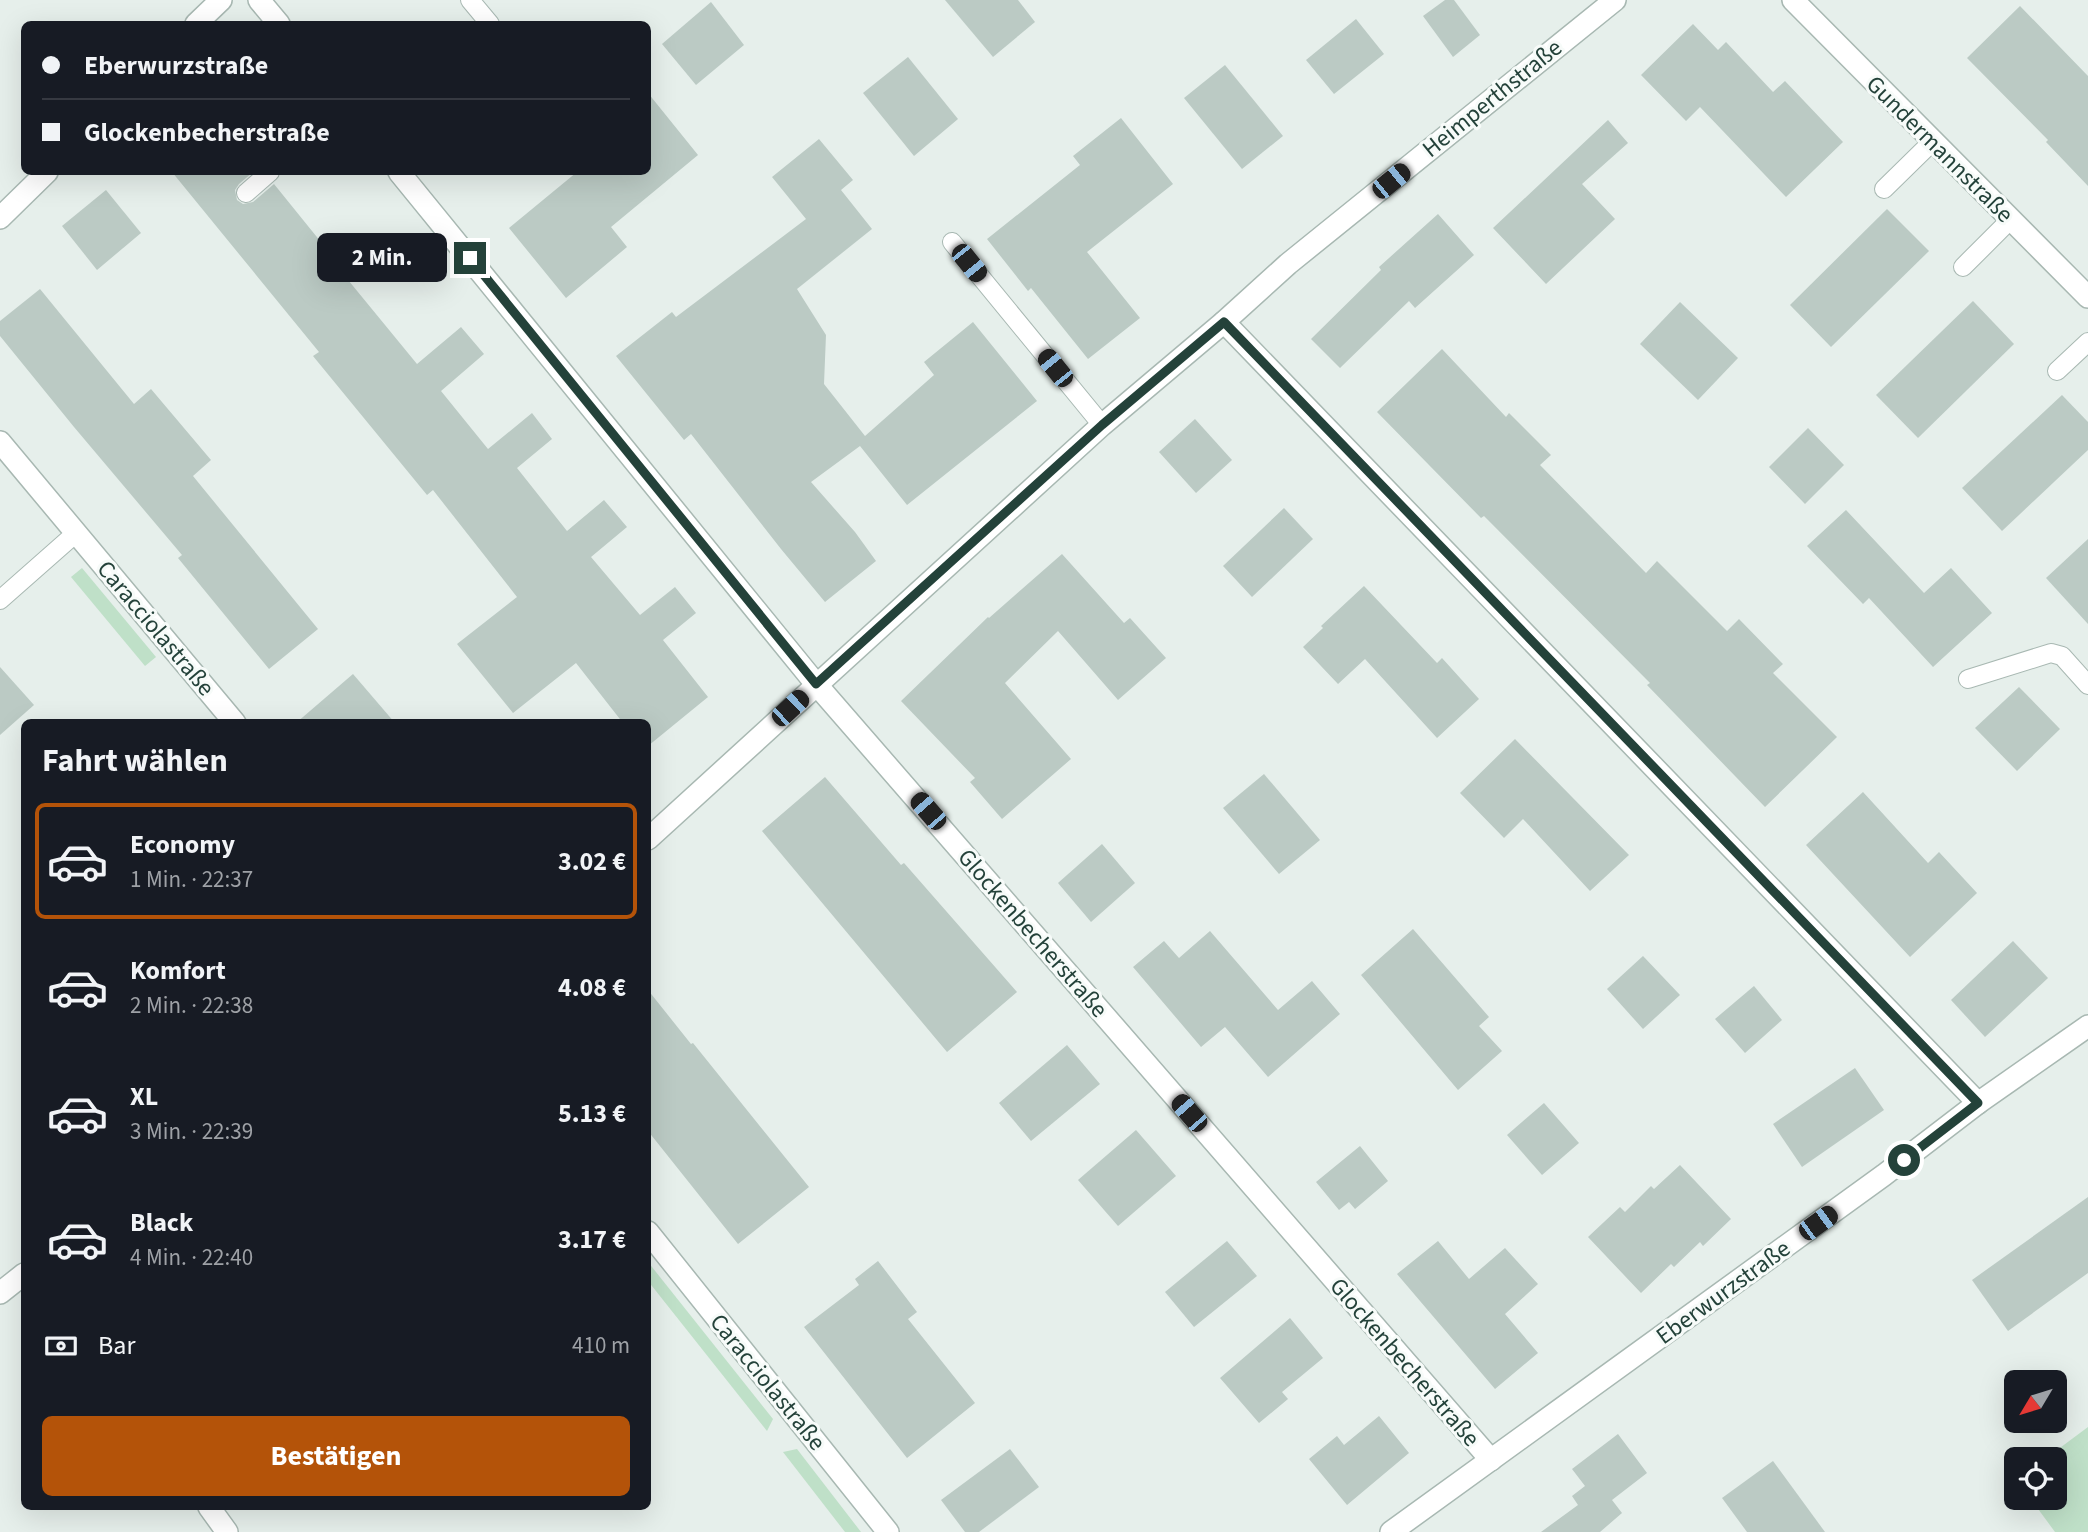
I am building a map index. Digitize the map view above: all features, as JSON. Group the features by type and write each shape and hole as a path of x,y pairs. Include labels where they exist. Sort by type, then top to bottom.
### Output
{"street":[{"path":"199,21 221,0"},
{"path":"259,0 276,21"},
{"name":"Heimperthstraße","path":"651,836 1102,425 1288,264 1615,0"},
{"name":"Gundermannstraße","path":"1793,0 2088,297"},
{"path":"0,218 44,175"},
{"name":"Glockenbecherstraße","path":"401,175 816,684 1491,1460"},
{"path":"1224,322 1978,1103"},
{"name":"Caracciolastraße","path":"0,442 232,719"},
{"name":"Eberwurzstraße","path":"1391,1532 1884,1175 1978,1103 2088,1026"},
{"name":"Caracciolastraße","path":"651,1237 888,1532"},
{"path":"0,1293 21,1276"},
{"path":"211,1510 227,1532"}],"lane":[{"path":"470,0 488,21"},
{"path":"1884,189 1933,141"},
{"path":"246,193 267,175"},
{"path":"1963,267 2011,219"},
{"path":"952,243 1102,425"},
{"path":"2057,371 2088,342"},
{"path":"0,600 76,533"},
{"path":"1968,679 2051,653 2062,656 2088,685"}],"green space":[{"path":"82,568 156,657 145,666 71,577"},
{"path":"651,1266 773,1419 767,1431 651,1285"},
{"path":"2088,1427 2088,1532 2055,1532 2039,1510 2067,1510 2067,1447 2061,1447"},
{"path":"797,1449 861,1532 845,1532 783,1452"}],"building":[{"path":"945,0 1018,0 1035,22 993,57"},
{"path":"1445,0 1454,0 1480,35 1453,57 1423,16"},
{"path":"711,2 744,45 696,85 662,44"},
{"path":"2020,6 2088,76 2088,186 2046,142 2048,140 1967,58"},
{"path":"1356,19 1384,54 1334,94 1306,60"},
{"path":"1693,24 1718,50 1726,42 1773,92 1785,81 1843,142 1786,197 1700,107 1686,121 1641,75"},
{"path":"908,57 958,119 914,156 863,93"},
{"path":"1225,65 1283,136 1242,169 1184,98"},
{"path":"651,97 698,155 611,227 627,247 566,298 509,228 573,175 651,175"},
{"path":"1121,118 1173,184 1087,252 1140,318 1088,359 1031,288 1028,291 987,239 1080,165 1073,156"},
{"path":"1608,120 1628,143 1582,184 1615,219 1546,284 1493,228"},
{"path":"819,139 853,180 841,190 872,229 797,289 826,335 824,384 865,436 934,375 924,362 973,322 1037,401 907,505 860,446 811,482 855,532 876,561 825,602 691,434 684,440 616,356 672,312 676,317 806,219 772,177"},
{"path":"174,175 250,175 235,190 237,200 243,204 253,202 274,184 417,364 461,327 484,354 441,391 488,449 532,413 552,439 517,468 567,531 604,500 627,527 591,557 640,615 675,587 696,613 663,640 708,697 651,744 651,719 620,719 576,663 513,713 457,644 517,597 433,490 427,495 313,356 319,352"},
{"path":"106,190 141,233 97,270 62,226"},
{"path":"1887,209 1929,251 1831,347 1790,305"},
{"path":"1438,214 1474,255 1415,308 1409,301 1340,368 1311,339 1381,270 1379,267"},
{"path":"40,289 134,404 151,389 211,460 193,476 318,629 269,669 178,558 182,555 0,336 0,321"},
{"path":"1973,301 2014,344 1918,438 1876,395"},
{"path":"1680,302 1738,358 1698,400 1640,344"},
{"path":"1442,349 1506,417 1509,413 1551,455 1540,465 1646,573 1657,561 1727,631 1739,619 1783,664 1773,673 1837,737 1765,807 1647,685 1650,683 1377,412"},
{"path":"2062,395 2088,422 2088,450 2002,531 1962,488"},
{"path":"1195,419 1232,460 1196,493 1159,452"},
{"path":"1808,428 1844,465 1805,504 1769,467"},
{"path":"1284,508 1313,539 1252,597 1223,566"},
{"path":"1846,510 1924,593 1951,568 1992,613 1933,667 1869,598 1863,604 1807,546"},
{"path":"2088,539 2088,624 2046,578"},
{"path":"1062,554 1124,623 1130,618 1166,658 1118,700 1058,631 1005,683 1071,759 1002,819 970,782 975,778 901,701 988,617"},
{"path":"1364,586 1437,663 1442,658 1479,699 1437,738 1365,659 1338,684 1303,647 1323,628 1321,626"},
{"path":"0,667 34,705 0,735"},
{"path":"353,674 392,719 301,719"},
{"path":"2019,687 2060,729 2017,771 1975,728"},
{"path":"1515,739 1629,855 1590,891 1523,819 1504,838 1460,793"},
{"path":"1264,774 1320,840 1279,874 1223,808"},
{"path":"825,777 1017,992 947,1052 762,831"},
{"path":"1863,792 1928,863 1939,852 1977,893 1910,957 1806,845"},
{"path":"1102,844 1135,883 1091,922 1058,883"},
{"path":"1413,929 1489,1017 1479,1026 1502,1051 1458,1090 1361,975"},
{"path":"1210,931 1278,1010 1312,981 1340,1014 1268,1077 1225,1027 1201,1047 1133,967 1164,941 1179,958"},
{"path":"2013,941 2048,978 1985,1037 1951,1000"},
{"path":"1643,956 1680,995 1643,1029 1607,989"},
{"path":"1754,986 1782,1020 1745,1053 1715,1019"},
{"path":"651,994 809,1187 738,1244 651,1135"},
{"path":"1067,1045 1100,1084 1031,1141 999,1103"},
{"path":"1855,1068 1884,1110 1802,1167 1773,1124"},
{"path":"1544,1103 1579,1143 1542,1175 1507,1135"},
{"path":"1136,1130 1176,1176 1118,1226 1078,1180"},
{"path":"1360,1146 1388,1181 1355,1209 1349,1202 1339,1210 1316,1182"},
{"path":"1680,1165 1731,1219 1703,1246 1700,1242 1674,1267 1671,1264 1641,1293 1588,1237 1620,1207 1625,1212 1651,1186 1654,1189"},
{"path":"2088,1197 2088,1273 2008,1331 1972,1280"},
{"path":"1227,1241 1257,1276 1194,1327 1165,1292"},
{"path":"1438,1241 1469,1279 1505,1248 1538,1284 1505,1314 1538,1353 1495,1389 1397,1274"},
{"path":"878,1261 917,1312 908,1319 975,1403 907,1458 804,1327 859,1285 855,1279"},
{"path":"1290,1318 1323,1358 1282,1392 1288,1399 1259,1423 1220,1378"},
{"path":"1379,1416 1409,1453 1347,1505 1309,1459 1337,1436 1344,1445"},
{"path":"1618,1434 1647,1473 1612,1500 1622,1513 1600,1532 1541,1532 1578,1505 1572,1496 1585,1486 1572,1469"},
{"path":"1010,1449 1039,1487 979,1532 965,1532 941,1500"},
{"path":"1773,1461 1825,1532 1747,1532 1722,1498"}],"route":[{"path":"470,258 816,684 1102,425 1224,322 1978,1103 1904,1160"}]}
